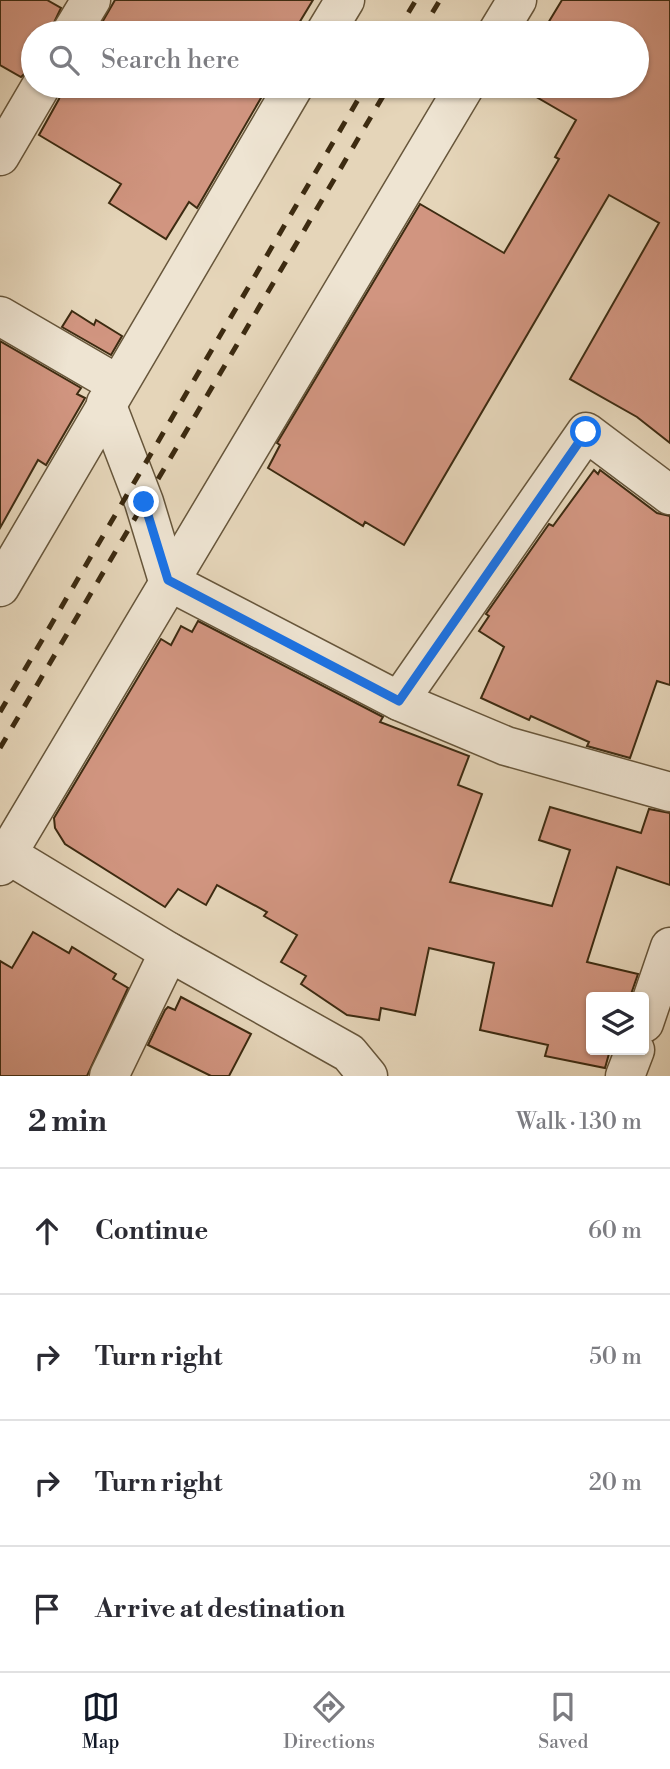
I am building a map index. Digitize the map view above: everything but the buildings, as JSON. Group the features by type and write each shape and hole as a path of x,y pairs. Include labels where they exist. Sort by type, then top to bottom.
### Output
{"street":[{"path":"78,21 90,0"},
{"path":"333,21 345,0"},
{"path":"504,21 517,0"},
{"path":"0,156 34,98"},
{"path":"0,587 287,98"},
{"path":"368,1076 349,1053 3,860 458,98"},
{"path":"0,316 112,393 168,580 399,701 506,746 670,792"},
{"path":"399,701 586,432 668,489"},
{"path":"649,1008 670,947"},
{"path":"109,1076 169,952"},
{"path":"625,1076 633,1055"},
{"path":"380,1076 397,1076"}],"railway":[{"path":"403,21 416,0"},
{"path":"427,21 440,0"},
{"path":"0,712 359,98"},
{"path":"0,748 382,98"}],"route":[{"path":"144,502 168,580 399,701 586,432"}]}
